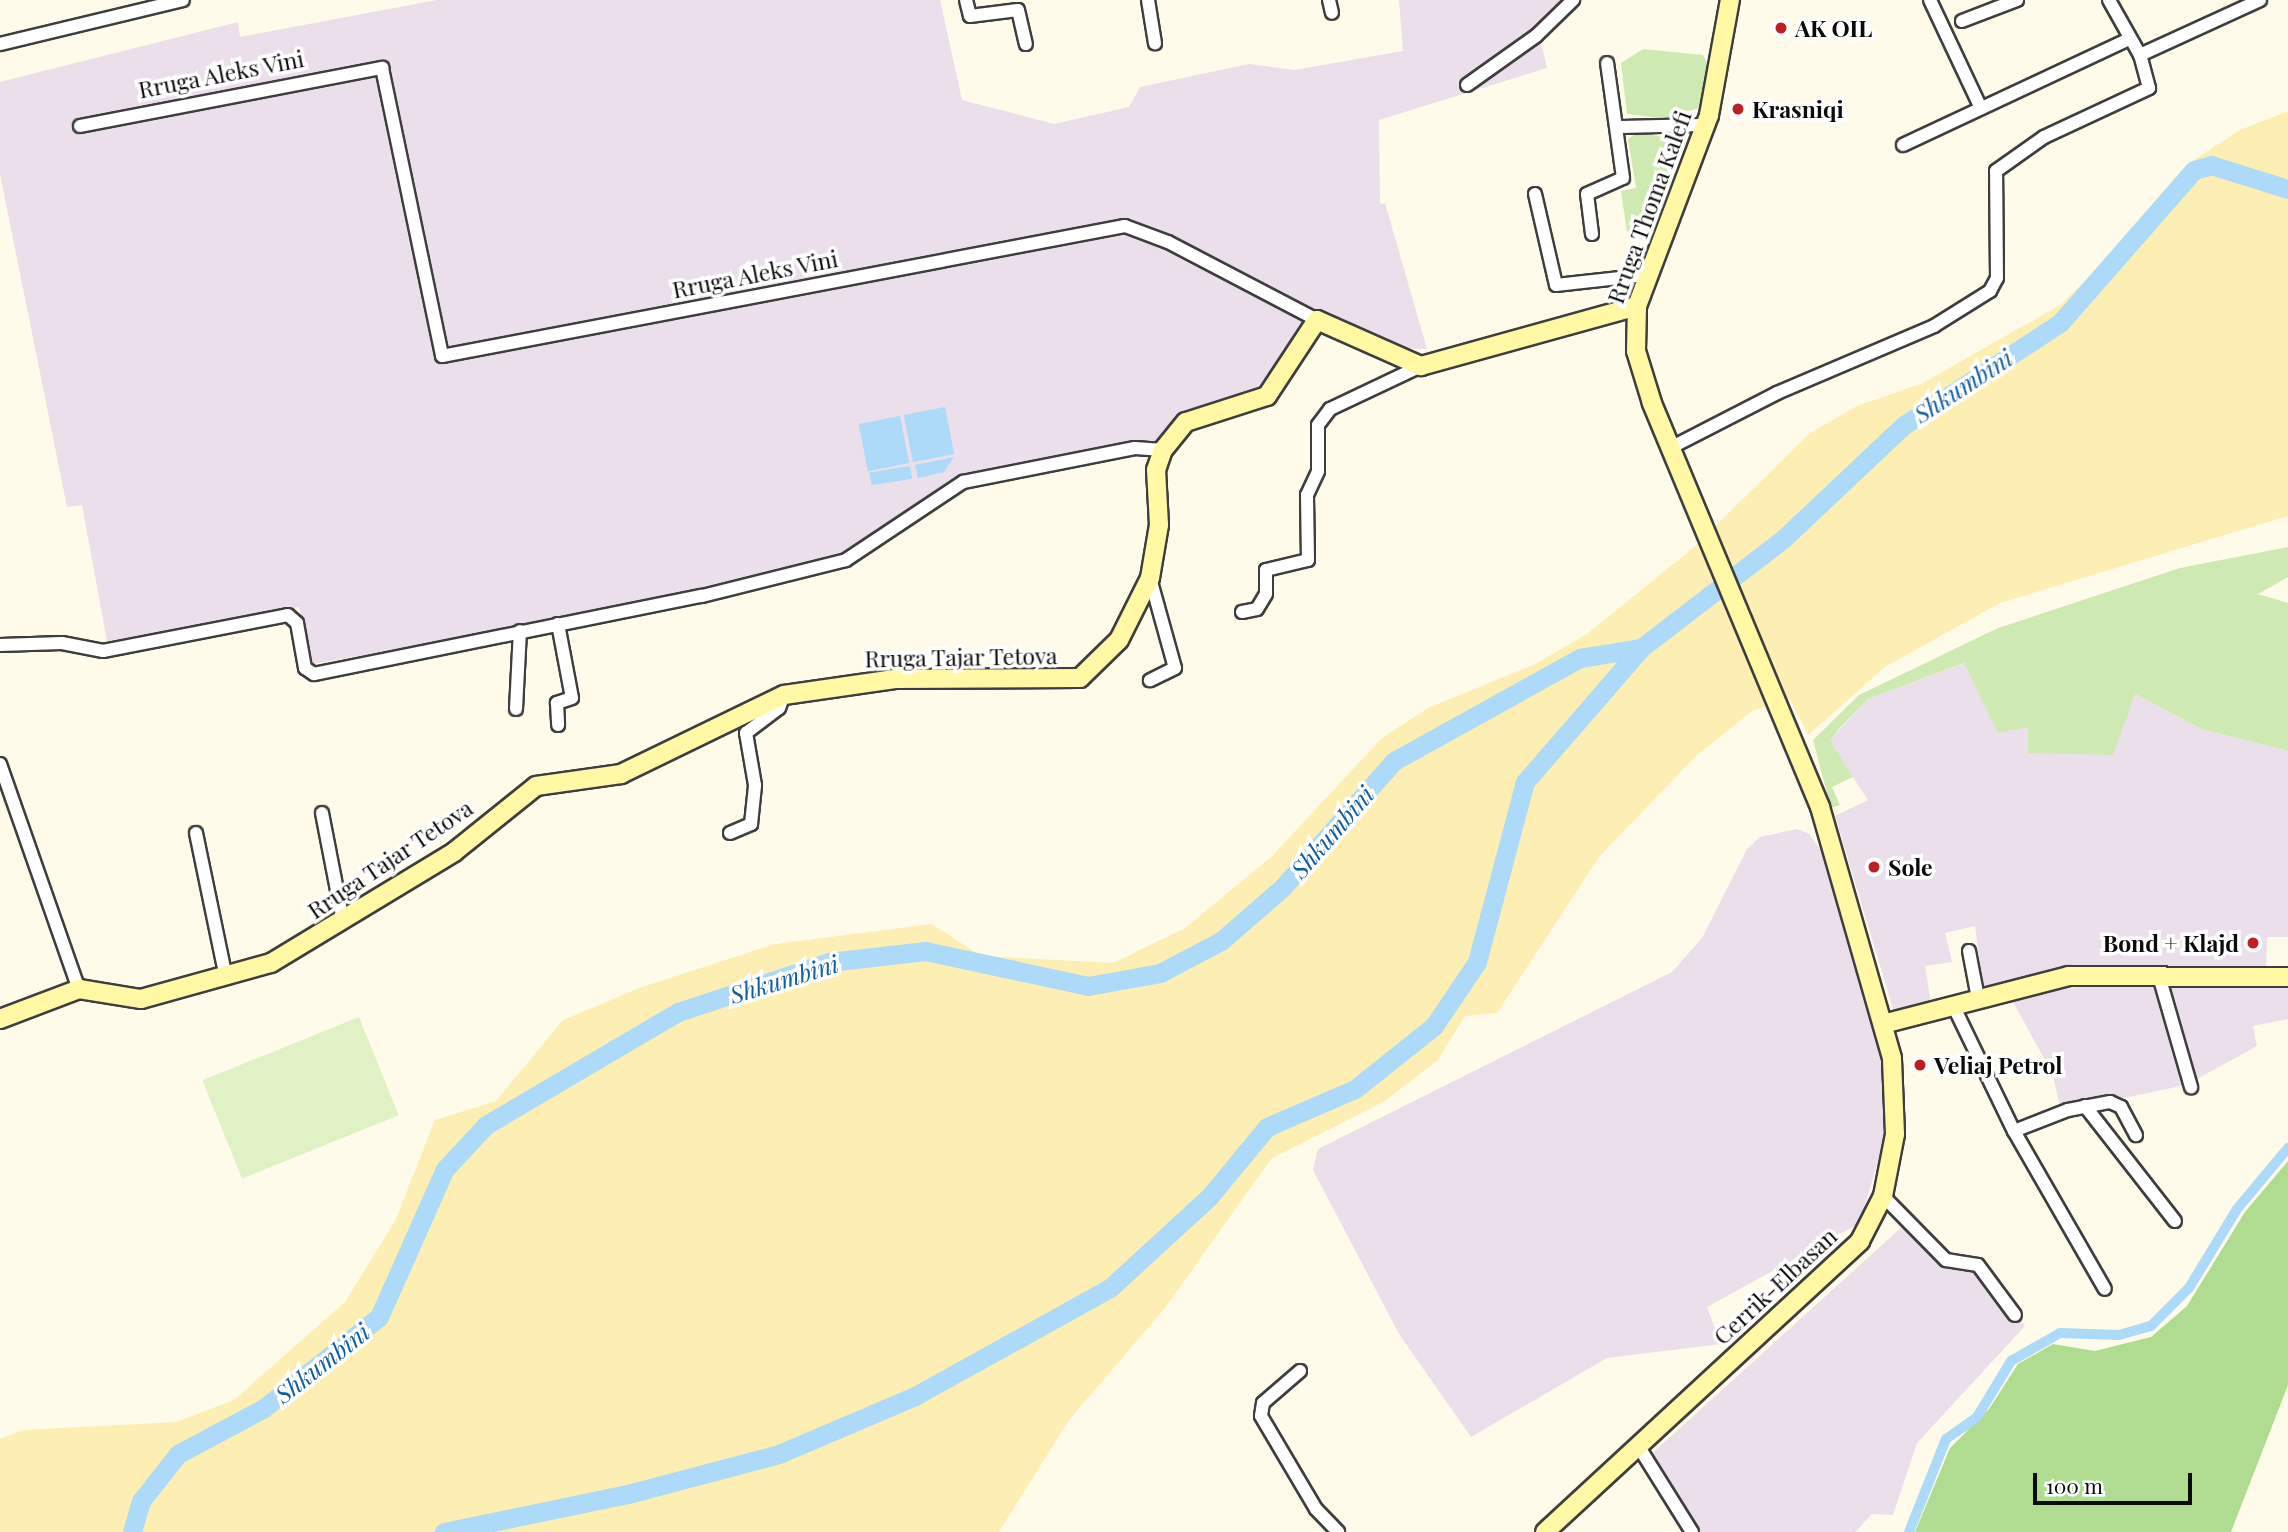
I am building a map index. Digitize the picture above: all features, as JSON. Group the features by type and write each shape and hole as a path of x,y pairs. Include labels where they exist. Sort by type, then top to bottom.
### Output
{"main road":[{"name":"Rruga Thoma Kalefi","path":"1727,0 1706,125 1637,306 1640,368 1820,807"},
{"path":"1421,366 1637,306"},
{"name":"Rruga Aleks Vini","path":"1317,320 1421,366"},
{"name":"Rruga Tajar Tetova","path":"79,989 141,999 226,978 286,956 454,852 537,786 621,774 784,695 895,679 1080,678 1119,640 1150,579 1159,525 1156,471 1163,450 1186,422 1267,396 1317,320"},
{"name":"Cerrik-Elbasan","path":"1545,1532 1637,1444 1842,1261 1883,1196 1897,1106 1883,1024 1820,807"},
{"path":"1883,1024 2068,976 2288,977"},
{"path":"0,1019 79,989"}],"street":[{"path":"0,44 183,0"},
{"path":"966,0 970,16 1018,10 1026,44"},
{"path":"1147,0 1155,43"},
{"path":"1329,0 1332,13"},
{"path":"1466,85 1536,36 1573,0"},
{"path":"1930,0 1979,104"},
{"path":"1962,21 2017,0"},
{"path":"1672,447 1777,393 1934,326 1990,291 1997,278 1996,171 2044,137 2147,90 2140,55 2127,40 2109,0"},
{"path":"2140,55 2260,0"},
{"path":"1903,145 1979,104 2127,40"},
{"path":"1592,234 1587,194 1623,178 1607,63"},
{"name":"Rruga Aleks Vini","path":"80,126 382,68 442,356 1125,226 1168,242 1317,320"},
{"path":"1617,127 1706,125"},
{"path":"1535,194 1556,285 1647,275"},
{"path":"1242,612 1262,602 1266,570 1308,560 1307,495 1318,471 1318,425 1330,410 1421,366"},
{"path":"0,645 62,643 103,651 288,615 298,623 305,667 314,674 558,624 855,557 963,482 1135,448 1163,450"},
{"path":"1150,579 1175,668 1150,680"},
{"path":"558,624 572,698 557,704 558,724"},
{"path":"516,709 520,631"},
{"path":"730,834 751,824 755,785 746,733 779,708 784,695"},
{"path":"0,764 79,989"},
{"path":"322,813 342,921"},
{"path":"196,833 226,978"},
{"path":"1969,951 1978,998"},
{"path":"2158,976 2191,1087"},
{"path":"1953,1004 2014,1131 2105,1289"},
{"path":"2014,1131 2085,1106 2118,1105 2136,1135"},
{"path":"2085,1106 2175,1221"},
{"path":"1883,1196 1946,1260 1978,1265 2015,1315"},
{"path":"1300,1371 1263,1403 1261,1416 1317,1509 1338,1532"},
{"path":"1637,1444 1692,1532"}],"shaded area":[{"path":"437,0 940,0 962,100 1054,124 1129,107 1140,87 1249,64 1294,70 1403,51 1399,0 1563,0 1537,26 1547,68 1379,120 1380,204 1385,203 1427,349 1397,348 1315,309 1264,396 1188,413 1165,443 966,480 858,555 707,586 707,593 313,664 299,607 107,641 82,505 67,507 0,174 0,82 238,22 240,37"},
{"path":"1965,663 1998,733 2028,726 2028,752 2135,694 2201,729 2288,751 2288,937 2267,937 2266,971 2134,969 1983,991 1975,926 1945,933 1952,962 1925,966 1931,1003 1894,1012 1835,816 1868,800 1829,741 1868,699"},
{"path":"1797,829 1809,834 1831,864 1884,1061 1887,1129 1860,1223 1707,1307 1721,1344 1607,1358 1471,1437 1399,1334 1313,1170 1318,1149 1672,972 1702,938 1747,849 1760,837"},
{"path":"2089,985 2288,986 2288,1019 2253,1026 2257,1046 2186,1085 2061,1111 2053,1075 2011,998"},
{"path":"1914,1216 1943,1250 1977,1261 2025,1326 1917,1443 1893,1515 1872,1514 1855,1532 1695,1532 1647,1458"}],"green space":[{"path":"1643,49 1703,55 1708,66 1699,108 1666,119 1627,114 1621,63"},
{"path":"1638,132 1686,142 1653,220 1627,232 1621,191 1636,188 1628,139"},
{"path":"2288,547 2288,577 2258,594 2288,603 2288,751 2201,729 2135,694 2113,755 2028,753 2028,727 1998,733 1964,663 1868,699 1839,729 1830,741 1853,777 1832,787 1840,805 1831,808 1813,740 1859,695 1998,628 2180,568"},
{"path":"359,1017 399,1115 242,1179 202,1080"},
{"path":"2288,1161 2288,1385 2231,1532 1915,1532 1950,1448 1989,1409 2018,1364 2053,1344 2095,1351 2151,1337 2187,1306 2245,1212"}],"sand":[{"name":"Shkumbini","path":"2288,111 2288,516 2000,603 1885,667 1808,735 1790,699 1752,711 1695,757 1599,857 1497,1013 1465,1016 1438,1060 1385,1101 1271,1159 1165,1308 1069,1420 999,1532 0,1532 0,1439 23,1430 176,1422 234,1400 345,1302 395,1221 435,1120 496,1101 563,1020 642,987 775,944 932,924 981,956 1113,963 1185,928 1271,857 1382,738 1428,708 1533,665 1587,634 1693,548 1810,433 1857,406 1923,383 2060,305 2128,239 2194,160 2240,130"}],"water":[{"path":"945,407 954,454 913,462 904,415"},
{"path":"900,416 909,463 868,471 859,424"},
{"path":"954,457 944,472 918,478 915,465"},
{"path":"910,466 912,479 872,485 870,472"}],"waterway":[{"name":"Shkumbini","path":"444,1532 628,1494 779,1454 915,1396 1110,1288 1210,1196 1267,1127 1355,1089 1434,1026 1477,962 1525,782 1641,648 1783,539 1904,425 2060,323 2194,170 2211,165 2288,189"},
{"name":"Shkumbini","path":"132,1532 141,1501 178,1454 264,1408 379,1317 445,1169 486,1125 678,1012 829,962 925,951 1088,986 1160,973 1221,941 1282,888 1394,761 1580,658 1641,648"},
{"path":"1909,1532 1946,1439 1977,1417 2011,1361 2060,1333 2119,1335 2151,1326 2189,1288 2237,1209 2288,1148"}],"place":[{"name":"AK OIL","path":"1781,28"},
{"name":"Krasniqi","path":"1738,109"},
{"name":"Sole","path":"1874,867"},
{"name":"Bond + Klajd","path":"2253,943"},
{"name":"Veliaj Petrol","path":"1920,1065"}]}
